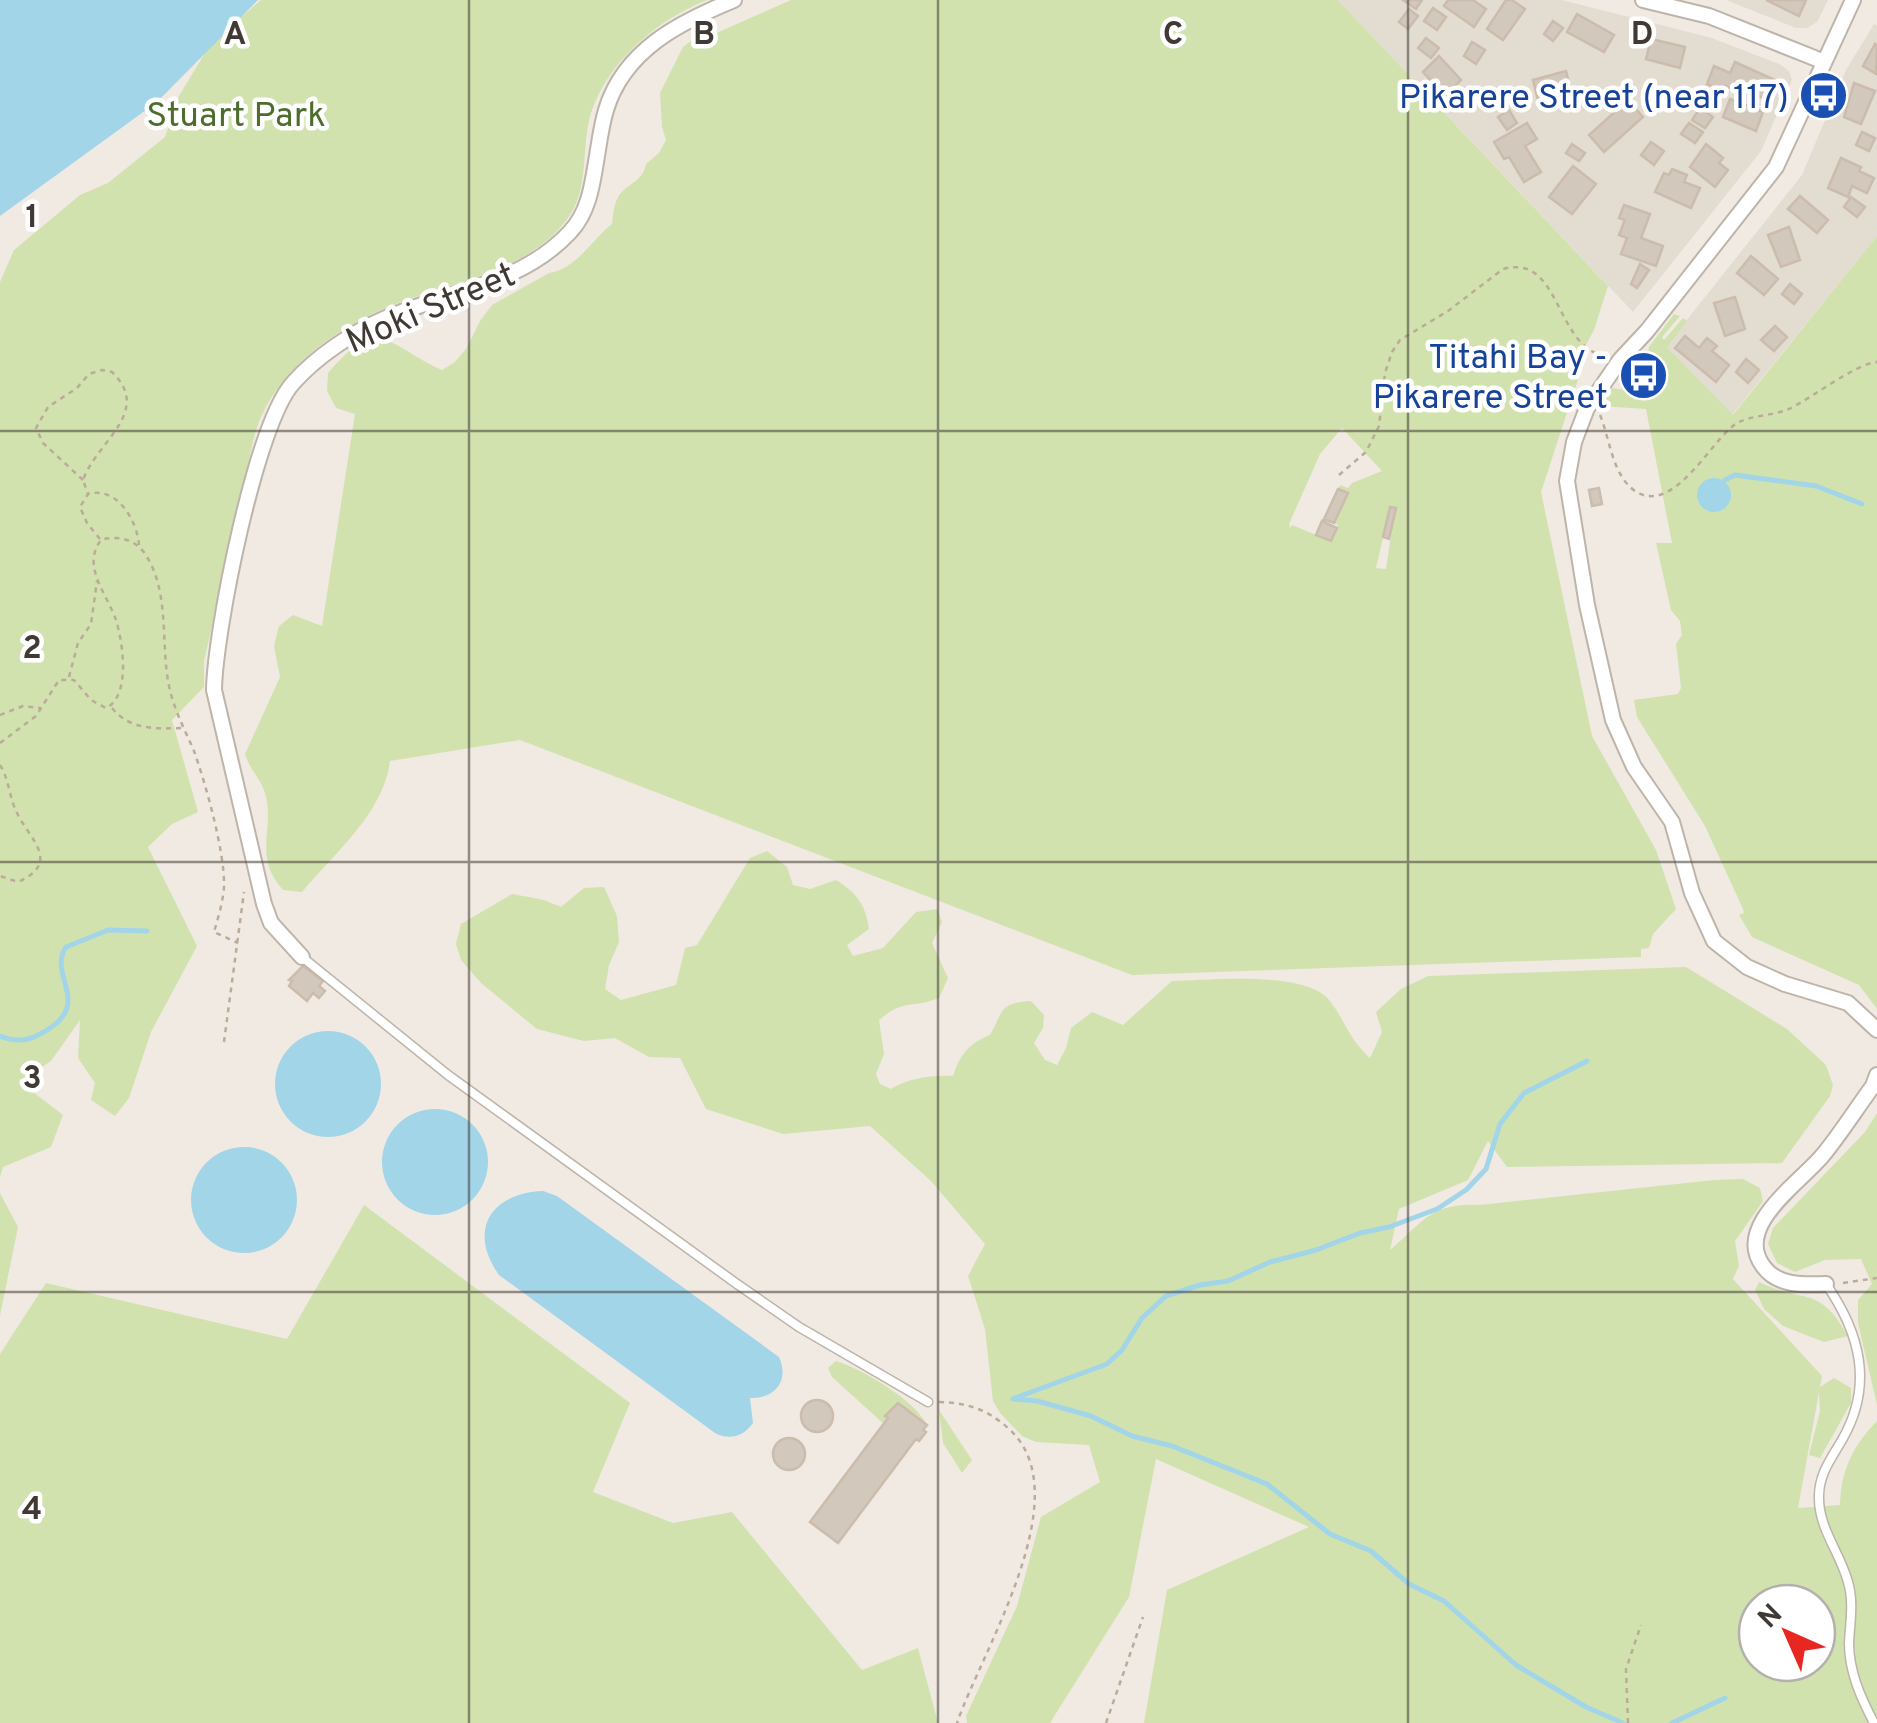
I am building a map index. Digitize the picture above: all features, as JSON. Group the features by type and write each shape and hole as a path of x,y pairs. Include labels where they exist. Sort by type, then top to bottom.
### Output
{"street":[{"name":"Moki Street","path":"302,956 271,923 264,904 214,690 214,656 222,614 270,424 292,384 340,343 384,318 493,282 552,249 572,230 589,200 606,108 626,70 668,31 734,0"},
{"path":"1643,0 1708,16 1822,61"},
{"path":"1853,0 1776,167 1590,402 1574,442 1567,481 1586,606 1613,720 1627,751 1672,822 1692,894 1714,941 1747,967 1785,984 1848,1002 1877,1030"},
{"path":"1826,1284 1788,1282 1770,1276 1756,1258 1757,1233 1774,1202 1821,1158 1877,1076"}],"lane":[{"path":"302,956 448,1075 737,1284 799,1327 928,1402"},
{"path":"1826,1284 1847,1317 1862,1370 1853,1417 1821,1479 1819,1507 1823,1526 1848,1582 1852,1671 1874,1723"}],"path":[{"path":"1339,474 1366,452 1379,426 1386,372 1400,340 1448,311 1503,269 1528,268 1541,278 1581,346 1590,353 1620,360"},
{"path":"1590,402 1602,419 1624,480 1637,492 1649,496 1662,493 1694,471 1738,423 1781,412 1861,366 1877,362"},
{"path":"83,480 98,450 124,420 128,406 126,390 112,372 89,374 77,388 48,407 36,428 43,443 83,480 88,494"},
{"path":"88,494 80,507 82,516 101,540"},
{"path":"88,494 106,494 126,509 156,582 169,685 204,782 223,875 214,932 238,943"},
{"path":"101,540 119,538 139,547"},
{"path":"101,540 92,557 116,622 121,651 121,686 111,707"},
{"path":"67,679 78,644 91,624 97,579"},
{"path":"0,743 41,708 58,680 67,679 74,680 99,706 111,707 126,721 148,729 184,728"},
{"path":"0,715 23,706 41,708"},
{"path":"0,765 16,812 40,853 40,865 33,876 18,882 0,876"},
{"path":"224,1042 244,893"},
{"path":"1826,1284 1877,1278"},
{"path":"928,1402 982,1408 1017,1436 1033,1463 1035,1500 1028,1546 957,1723"},
{"path":"1106,1723 1143,1617"},
{"path":"1628,1723 1626,1669 1641,1625"}],"shaded area":[{"path":"1338,0 1562,0 1712,38 1781,65 1792,80 1761,151 1633,312"},
{"path":"1726,0 1828,0 1817,22 1807,28 1796,28"},
{"path":"1874,24 1877,236 1732,415 1666,346 1802,175 1846,70"}],"green space":[{"name":"Stuart Park","path":"261,0 707,0 653,31 609,76 591,113 578,197 565,222 551,237 498,269 395,304 349,327 306,357 273,395 252,444 204,661 204,687 172,720 198,812 172,824 148,847 197,946 151,1032 129,1098 115,1116 91,1100 95,1083 78,1058 80,1020 51,1061 20,1082 63,1115 51,1147 3,1167 0,1177 0,282 14,250 80,195 108,183 165,137 179,96 211,43"},
{"path":"791,0 1338,0 1608,286 1594,330 1581,354 1584,361 1541,492 1592,736 1656,850 1676,909 1653,934 1649,948 1641,949 1641,957 1132,975 520,740 390,761 378,798 356,831 302,892 283,890 268,865 264,790 245,754 280,677 274,646 279,626 293,615 322,626 355,414 336,408 327,391 328,373 360,343 373,339 396,344 442,370 466,349 492,305 576,260 612,224 618,197 642,175 666,140 660,93 683,47 695,38 712,35","holes":["1342,428 1382,471 1348,488 1340,485 1338,489 1347,493 1331,541 1292,525 1290,528 1289,524 1320,454","1390,508 1395,508 1386,569 1376,568"]},
{"path":"1877,236 1877,1009 1859,985 1752,937 1739,915 1744,913 1743,909 1705,826 1637,717 1634,700 1678,694 1681,688 1676,644 1682,635 1680,621 1671,610 1656,543 1672,543 1646,409 1600,406 1612,388 1633,391 1649,375 1645,374 1649,347 1674,314 1680,316 1662,337 1664,340 1683,318 1687,321 1667,347 1733,415"},
{"path":"767,851 787,867 793,885 810,889 836,880 859,900 869,929 847,945 853,956 883,948 916,912 937,909 942,922 932,943 948,978 939,998 902,1006 879,1020 884,1054 876,1074 880,1084 891,1089 921,1078 953,1076 966,1051 990,1035 1003,1010 1020,1002 1031,1001 1044,1015 1043,1028 1034,1043 1045,1060 1057,1065 1071,1028 1092,1012 1123,1025 1172,981 1256,979 1318,991 1330,1001 1370,1058 1382,1032 1376,1012 1401,989 1428,976 1686,967 1787,1029 1826,1065 1833,1085 1830,1096 1782,1163 1507,1167 1488,1141 1468,1180 1399,1209 1390,1250 1429,1216 1449,1207 1714,1180 1743,1179 1760,1188 1763,1201 1735,1241 1739,1266 1733,1279 1822,1376 1820,1387 1834,1378 1851,1388 1851,1403 1820,1458 1809,1455 1820,1411 1819,1392 1798,1508 1840,1505 1850,1459 1877,1421 1877,1723 1144,1723 1167,1590 1309,1527 1156,1459 1129,1597 1050,1723 967,1723 966,1716 1017,1606 1041,1517 1100,1482 1089,1445 1036,1442 1022,1436 993,1401 985,1329 968,1276 985,1244 931,1181 870,1126 783,1134 706,1109 680,1058 649,1057 615,1038 584,1041 537,1029 481,983 461,960 456,944 461,924 512,894 561,907 584,888 604,887 617,916 619,942 609,965 605,989 621,1000 676,985 685,948 697,945 750,858"},
{"path":"1877,1113 1877,1405 1858,1323 1858,1300 1872,1284 1861,1259 1825,1260 1795,1272 1777,1263 1768,1244 1773,1228 1865,1132"},
{"path":"0,1193 18,1227 0,1316"},
{"path":"364,1205 630,1403 593,1492 673,1523 732,1512 862,1670 918,1648 938,1723 0,1723 0,1354 46,1283 287,1339"},
{"path":"1759,1282 1819,1302 1848,1336 1824,1342 1783,1326 1764,1309 1755,1290"},
{"path":"836,1361 887,1387 921,1415 927,1425 893,1406 884,1424 832,1377 828,1368"},
{"path":"939,1410 972,1460 962,1473 943,1443"}],"water":[{"path":"0,0 258,0 157,102 0,216"},
{"path":"1714,478 1726,483 1731,495 1726,507 1714,512 1702,507 1697,495 1702,483"},
{"path":"328,1031 348,1035 366,1046 377,1064 381,1084 377,1104 366,1122 348,1133 328,1137 308,1133 290,1122 279,1104 275,1084 279,1064 290,1046 308,1035"},
{"path":"435,1109 455,1113 473,1124 484,1142 488,1162 484,1182 473,1200 455,1211 435,1215 415,1211 397,1200 386,1182 382,1162 386,1142 397,1124 415,1113"},
{"path":"244,1147 264,1151 282,1162 293,1180 297,1200 293,1220 282,1238 264,1249 244,1253 224,1249 206,1238 195,1220 191,1200 195,1180 206,1162 224,1151"},
{"path":"543,1191 557,1196 779,1357 781,1381 766,1396 750,1398 753,1423 745,1431 731,1437 715,1433 499,1275 485,1243 490,1217 510,1199"}],"building":[{"path":"1403,0 1422,0 1416,9"},
{"path":"1448,0 1473,0 1486,9 1474,27 1444,6"},
{"path":"1506,0 1525,9 1503,40 1487,29"},
{"path":"1766,0 1806,0 1799,16"},
{"path":"1433,8 1446,17 1437,30 1424,21"},
{"path":"1409,9 1418,16 1408,29 1399,22"},
{"path":"1577,14 1614,35 1604,52 1567,32"},
{"path":"1553,21 1563,28 1553,41 1544,34"},
{"path":"1426,38 1439,48 1431,58 1418,48"},
{"path":"1651,39 1685,47 1680,68 1646,59"},
{"path":"1472,42 1485,50 1476,64 1464,56"},
{"path":"1877,46 1876,74 1863,66"},
{"path":"1439,56 1461,80 1445,96 1423,72"},
{"path":"1735,62 1779,82 1771,101 1740,89 1739,92 1725,86 1723,91 1707,84 1714,66 1730,73"},
{"path":"1566,71 1571,91 1556,95 1557,99 1538,100 1533,80"},
{"path":"1854,83 1875,91 1861,124 1844,117"},
{"path":"1730,99 1763,112 1756,131 1723,117"},
{"path":"1628,100 1643,117 1604,152 1589,135"},
{"path":"1700,108 1713,117 1705,128 1692,120"},
{"path":"1509,110 1517,123 1507,130 1498,117"},
{"path":"1527,123 1537,139 1525,146 1541,172 1524,182 1494,142"},
{"path":"1689,123 1703,132 1695,143 1681,134"},
{"path":"1862,132 1875,138 1869,151 1856,145"},
{"path":"1651,142 1664,151 1654,165 1641,155"},
{"path":"1572,144 1585,153 1579,161 1566,153"},
{"path":"1706,144 1723,158 1719,163 1728,170 1715,187 1690,167"},
{"path":"1841,158 1874,178 1867,193 1852,186 1848,197 1828,188"},
{"path":"1573,166 1596,184 1572,214 1549,197"},
{"path":"1672,169 1687,175 1684,182 1700,188 1691,208 1655,192 1664,173 1669,175"},
{"path":"1800,196 1828,220 1817,233 1788,209"},
{"path":"1851,197 1865,207 1857,217 1844,207"},
{"path":"1624,205 1650,214 1641,238 1663,246 1656,266 1621,254 1627,238 1619,235 1625,220 1619,218"},
{"path":"1789,227 1800,260 1781,267 1768,235"},
{"path":"1751,256 1778,279 1764,295 1737,273"},
{"path":"1640,264 1649,270 1637,288 1631,284"},
{"path":"1790,284 1802,294 1794,304 1782,294"},
{"path":"1735,297 1745,329 1725,336 1714,303"},
{"path":"1775,326 1787,337 1774,351 1761,340"},
{"path":"1685,336 1699,348 1707,338 1717,346 1712,351 1729,365 1716,382 1675,348"},
{"path":"1746,359 1759,370 1748,383 1736,372"},
{"path":"1599,488 1602,504 1592,506 1589,490"},
{"path":"1338,489 1348,493 1334,523 1324,519"},
{"path":"1390,507 1396,508 1389,539 1383,537"},
{"path":"1322,521 1337,528 1331,541 1316,535"},
{"path":"303,966 323,981 319,986 325,991 319,998 313,993 307,1001 289,986 289,980"},
{"path":"817,1400 829,1404 833,1416 829,1428 817,1432 805,1428 801,1416 805,1404"},
{"path":"898,1403 927,1425 923,1430 926,1432 919,1441 916,1439 838,1543 810,1522"},
{"path":"789,1438 801,1442 805,1454 801,1466 789,1470 777,1466 773,1454 777,1442"}],"waterway":[{"path":"1725,480 1735,475 1816,486 1862,504"},
{"path":"0,1036 19,1040 33,1037 56,1024 65,1013 68,1002 62,958 66,947 108,930 147,931"},
{"path":"1015,1398 1107,1364 1122,1350 1142,1318 1166,1296 1228,1281 1270,1262 1437,1209 1466,1190 1486,1169 1500,1124 1524,1093 1587,1061"},
{"path":"1013,1399 1037,1401 1091,1416 1132,1436 1172,1446 1267,1484 1330,1534 1371,1551 1409,1584 1444,1601 1516,1665 1586,1707 1623,1723"},
{"path":"1672,1723 1725,1698"}],"place":[{"name":"Pikarere Street (near 117)","path":"1824,96"},
{"name":"Titahi Bay - Pikarere Street","path":"1643,376"}]}
